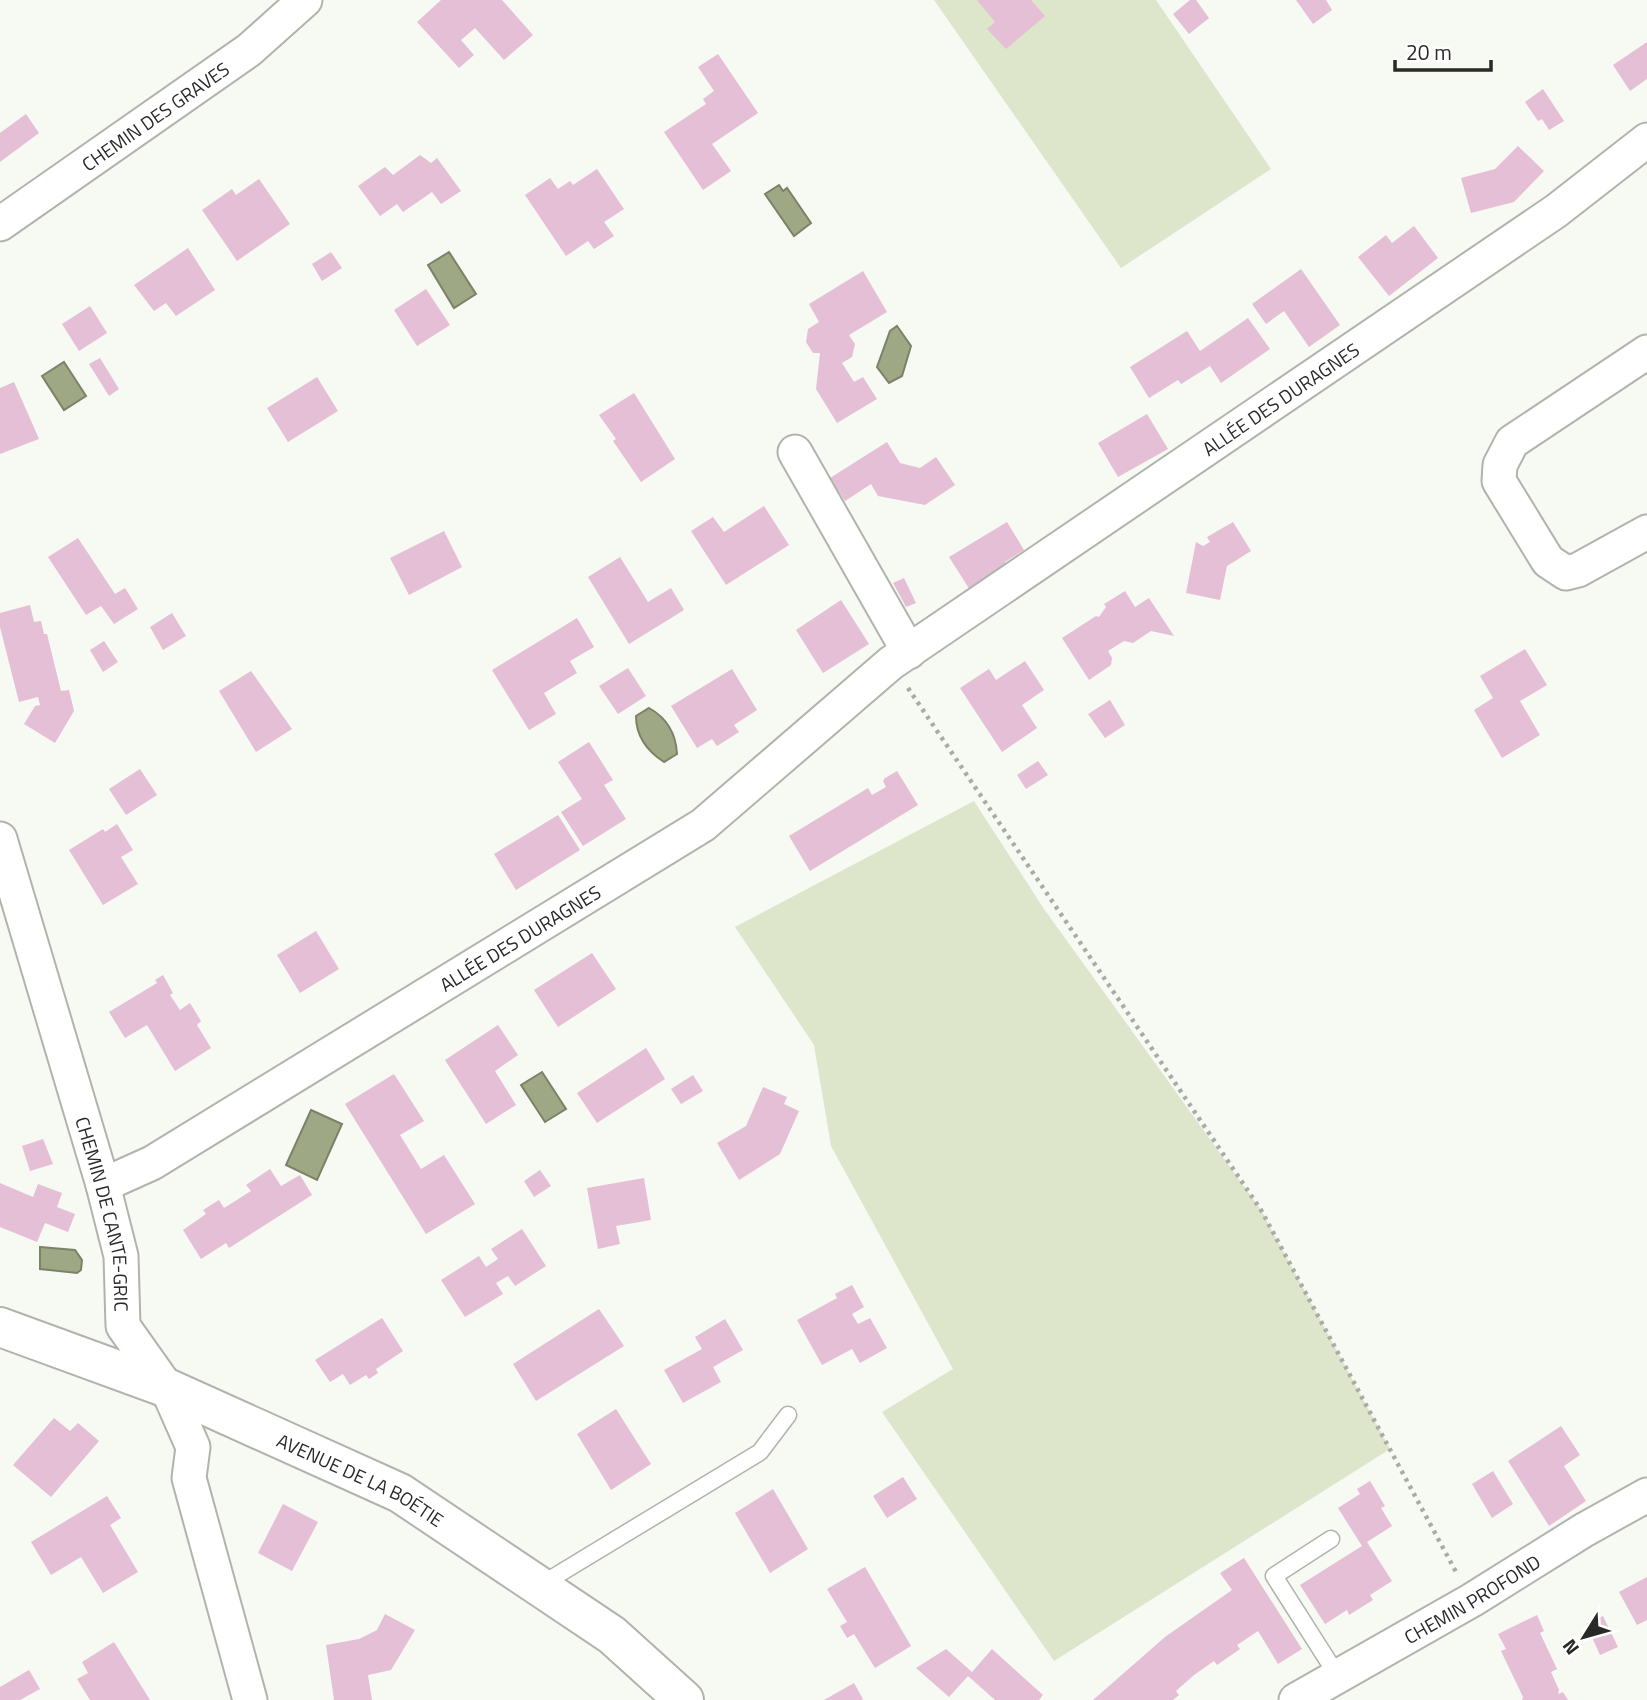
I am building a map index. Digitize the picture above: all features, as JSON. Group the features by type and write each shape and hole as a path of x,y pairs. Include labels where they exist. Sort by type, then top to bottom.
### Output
{"main road":[{"name":"AVENUE DE LA BOÉTIE","path":"0,1327 167,1388 400,1493 612,1635 684,1700"}],"street":[{"name":"CHEMIN DES GRAVES","path":"0,223 249,50 305,0"},
{"name":"ALLÉE DES DURAGNES","path":"103,1185 152,1163 704,825 900,658 1556,211 1647,140"},
{"path":"1647,352 1511,443 1500,465 1499,481 1548,561 1566,573 1578,570 1647,532"},
{"path":"795,452 900,658"},
{"name":"CHEMIN DE CANTE-GRIC","path":"0,839 103,1185 121,1256 123,1326 167,1388 193,1447 189,1478 250,1700"},
{"name":"CHEMIN PROFOND","path":"1297,1700 1472,1600 1584,1530 1647,1495"}],"lane":[{"path":"539,1586 760,1452 788,1415"},
{"path":"1331,1539 1274,1576 1337,1675"}],"path":[{"path":"900,658 1261,1210 1472,1600"}],"shaded area":[{"path":"934,0 1156,0 1271,169 1121,268"},
{"path":"779,185 783,191 787,188 811,223 794,236 765,194"},
{"path":"449,252 476,294 454,308 428,265"},
{"path":"897,326 911,346 902,376 889,383 877,367 890,331"},
{"path":"64,362 86,396 64,410 42,376"},
{"path":"649,708 666,722 675,740 677,754 664,762 652,753 638,730 636,716"},
{"path":"974,801 1044,909 1261,1210 1390,1449 1054,1661 882,1412 953,1369 831,1146 814,1045 735,927"},
{"path":"542,1072 566,1109 545,1122 521,1085"},
{"path":"311,1110 342,1124 317,1180 286,1165"},
{"path":"40,1247 75,1250 82,1260 81,1270 77,1273 40,1269"}],"building":[{"path":"441,0 502,0 533,35 504,60 475,28 461,40 474,55 459,68 417,22"},
{"path":"977,0 1031,0 1045,16 1006,49 987,29 995,22"},
{"path":"1190,0 1196,0 1209,18 1189,34 1173,14"},
{"path":"1296,0 1326,0 1332,10 1313,24"},
{"path":"1647,42 1647,79 1630,91 1613,65"},
{"path":"718,54 758,113 712,144 731,171 703,190 664,132 706,104 703,99 714,91 698,67"},
{"path":"1543,89 1564,121 1549,130 1542,119 1538,121 1525,102"},
{"path":"26,114 39,133 0,162 0,133"},
{"path":"1518,146 1544,171 1514,202 1471,213 1461,178 1495,169"},
{"path":"420,155 431,163 437,158 461,191 441,204 432,192 403,212 397,204 380,216 358,186 385,167 393,175"},
{"path":"597,169 624,209 604,222 614,236 594,249 588,241 566,256 525,195 550,178 558,189 570,181 573,185"},
{"path":"259,179 290,224 237,261 202,210 232,189 236,195"},
{"path":"1414,226 1438,258 1389,296 1358,257 1386,235 1392,243"},
{"path":"188,248 215,290 176,316 166,303 154,311 134,285"},
{"path":"331,252 342,268 322,281 312,264"},
{"path":"1301,269 1340,325 1309,347 1284,311 1266,324 1252,304"},
{"path":"863,271 887,312 849,335 855,344 852,357 842,363 854,382 863,377 877,399 837,423 816,389 820,353 813,353 806,342 808,329 819,322 809,304"},
{"path":"426,289 450,325 417,346 394,310"},
{"path":"90,306 107,333 79,351 62,324"},
{"path":"1248,318 1270,349 1221,383 1210,366 1181,384 1178,380 1149,398 1130,367 1187,331 1200,351"},
{"path":"100,358 119,389 109,396 89,364"},
{"path":"317,377 338,411 288,442 267,408"},
{"path":"14,382 39,439 0,454 0,388"},
{"path":"634,393 675,459 641,482 599,415"},
{"path":"1147,414 1168,449 1118,477 1098,443"},
{"path":"887,442 900,463 920,468 936,457 955,485 925,505 878,496 871,484 845,501 830,478"},
{"path":"764,506 789,545 726,585 691,531 713,517 724,532"},
{"path":"1007,522 1024,550 1005,562 1008,568 970,590 949,557"},
{"path":"1233,522 1251,551 1227,566 1220,600 1186,593 1196,542 1203,546 1210,542 1207,537"},
{"path":"444,531 462,567 409,595 390,558"},
{"path":"78,538 115,594 125,588 138,609 114,624 101,606 86,615 48,557"},
{"path":"620,557 648,602 671,588 684,610 629,644 588,577"},
{"path":"904,578 916,603 906,607 893,583"},
{"path":"1125,591 1135,607 1149,598 1174,636 1151,631 1133,643 1124,641 1108,651 1112,658 1111,665 1089,680 1062,638 1096,616 1099,617 1106,607 1104,604"},
{"path":"841,600 869,644 823,673 796,630"},
{"path":"30,605 34,622 41,621 44,634 47,634 61,691 69,690 74,711 55,743 24,724 35,706 40,705 38,697 19,702 0,627 0,613"},
{"path":"172,613 186,636 163,650 150,627"},
{"path":"577,618 594,647 570,661 577,673 544,693 556,714 529,730 492,670"},
{"path":"104,641 118,662 103,672 90,650"},
{"path":"1525,649 1547,685 1520,701 1540,735 1502,758 1474,710 1493,698 1480,676"},
{"path":"1025,661 1044,690 1022,705 1037,728 1002,752 960,688 989,669 996,680"},
{"path":"628,668 646,696 618,714 599,686"},
{"path":"732,669 757,710 734,725 739,732 717,746 712,739 697,748 671,706"},
{"path":"251,671 292,729 256,752 219,691"},
{"path":"1110,700 1125,725 1105,738 1088,714"},
{"path":"589,742 613,780 604,785 626,819 583,846 561,812 582,799 558,762"},
{"path":"1038,761 1048,775 1026,789 1017,775"},
{"path":"140,769 157,795 126,815 109,789"},
{"path":"897,771 918,805 810,871 789,836 868,788 872,795 886,787 883,781 885,778"},
{"path":"558,815 580,850 516,890 494,854"},
{"path":"117,824 133,850 121,857 138,884 103,905 69,850 103,829 105,832"},
{"path":"316,931 339,969 300,993 277,955"},
{"path":"592,953 616,989 558,1027 534,990"},
{"path":"163,975 173,993 170,995 180,1010 190,1003 201,1021 197,1025 211,1048 175,1071 147,1025 125,1038 109,1012 157,983 155,980"},
{"path":"498,1025 518,1055 495,1071 516,1105 486,1124 445,1060"},
{"path":"646,1048 665,1079 597,1123 577,1093"},
{"path":"394,1074 424,1121 400,1135 421,1169 444,1155 475,1204 426,1234 345,1104"},
{"path":"693,1075 703,1091 681,1104 671,1089"},
{"path":"763,1087 787,1097 784,1104 799,1111 780,1154 739,1180 717,1143 746,1126"},
{"path":"43,1139 53,1164 30,1171 22,1146"},
{"path":"270,1169 281,1186 300,1175 312,1195 229,1248 226,1243 201,1259 183,1230 206,1214 203,1210 219,1200 224,1208 251,1191 246,1185"},
{"path":"540,1170 551,1186 534,1197 524,1181"},
{"path":"644,1178 651,1220 616,1226 620,1244 598,1249 587,1188"},
{"path":"0,1183 33,1197 38,1184 62,1193 57,1207 75,1214 68,1232 45,1223 37,1242 0,1227"},
{"path":"522,1229 546,1266 515,1286 508,1276 496,1283 503,1294 465,1317 441,1280 479,1256 486,1267 498,1259 491,1249"},
{"path":"852,1285 864,1307 852,1314 858,1324 870,1318 887,1348 860,1363 852,1349 822,1365 797,1320 837,1298 835,1294"},
{"path":"599,1309 624,1346 536,1401 513,1364"},
{"path":"382,1318 403,1351 376,1369 378,1373 369,1379 366,1375 350,1385 343,1374 330,1382 315,1360"},
{"path":"725,1319 743,1350 713,1367 721,1382 683,1403 664,1370 702,1349 695,1337"},
{"path":"616,1409 651,1464 611,1490 577,1434"},
{"path":"54,1418 70,1431 78,1423 99,1441 51,1497 13,1465"},
{"path":"1561,1426 1580,1455 1564,1466 1586,1501 1549,1526 1508,1461"},
{"path":"1493,1471 1513,1504 1492,1518 1472,1484"},
{"path":"903,1477 917,1499 887,1518 873,1496"},
{"path":"1370,1481 1385,1506 1381,1508 1392,1526 1367,1542 1392,1581 1370,1595 1373,1600 1349,1615 1347,1610 1325,1624 1300,1585 1362,1546 1338,1508 1360,1494 1357,1489"},
{"path":"773,1489 808,1549 770,1573 735,1513"},
{"path":"107,1496 121,1518 110,1525 138,1572 103,1593 81,1557 51,1575 31,1542"},
{"path":"283,1504 318,1522 292,1571 258,1553"},
{"path":"1244,1558 1302,1649 1278,1664 1258,1631 1237,1645 1240,1649 1217,1665 1214,1661 1194,1675 1176,1691 1179,1695 1173,1700 1093,1700 1165,1637 1232,1590 1220,1573"},
{"path":"865,1567 911,1646 875,1668 854,1634 847,1638 840,1626 847,1622 827,1589"},
{"path":"1647,1577 1647,1620 1637,1625 1619,1592"},
{"path":"385,1614 415,1630 391,1670 368,1675 372,1700 334,1700 326,1645 359,1639 377,1630"},
{"path":"1537,1615 1544,1631 1540,1633 1557,1669 1551,1672 1559,1690 1558,1694 1563,1692 1568,1700 1522,1700 1523,1697 1501,1651 1506,1649 1498,1634"},
{"path":"1603,1616 1618,1647 1600,1655 1586,1624"},
{"path":"114,1642 150,1700 90,1700 77,1679 88,1673 82,1662"},
{"path":"946,1649 972,1672 992,1649 1043,1695 1039,1700 995,1700 968,1676 949,1697 916,1668"},
{"path":"29,1670 40,1689 20,1700 0,1700 0,1687"},
{"path":"854,1683 862,1700 824,1700"}]}
